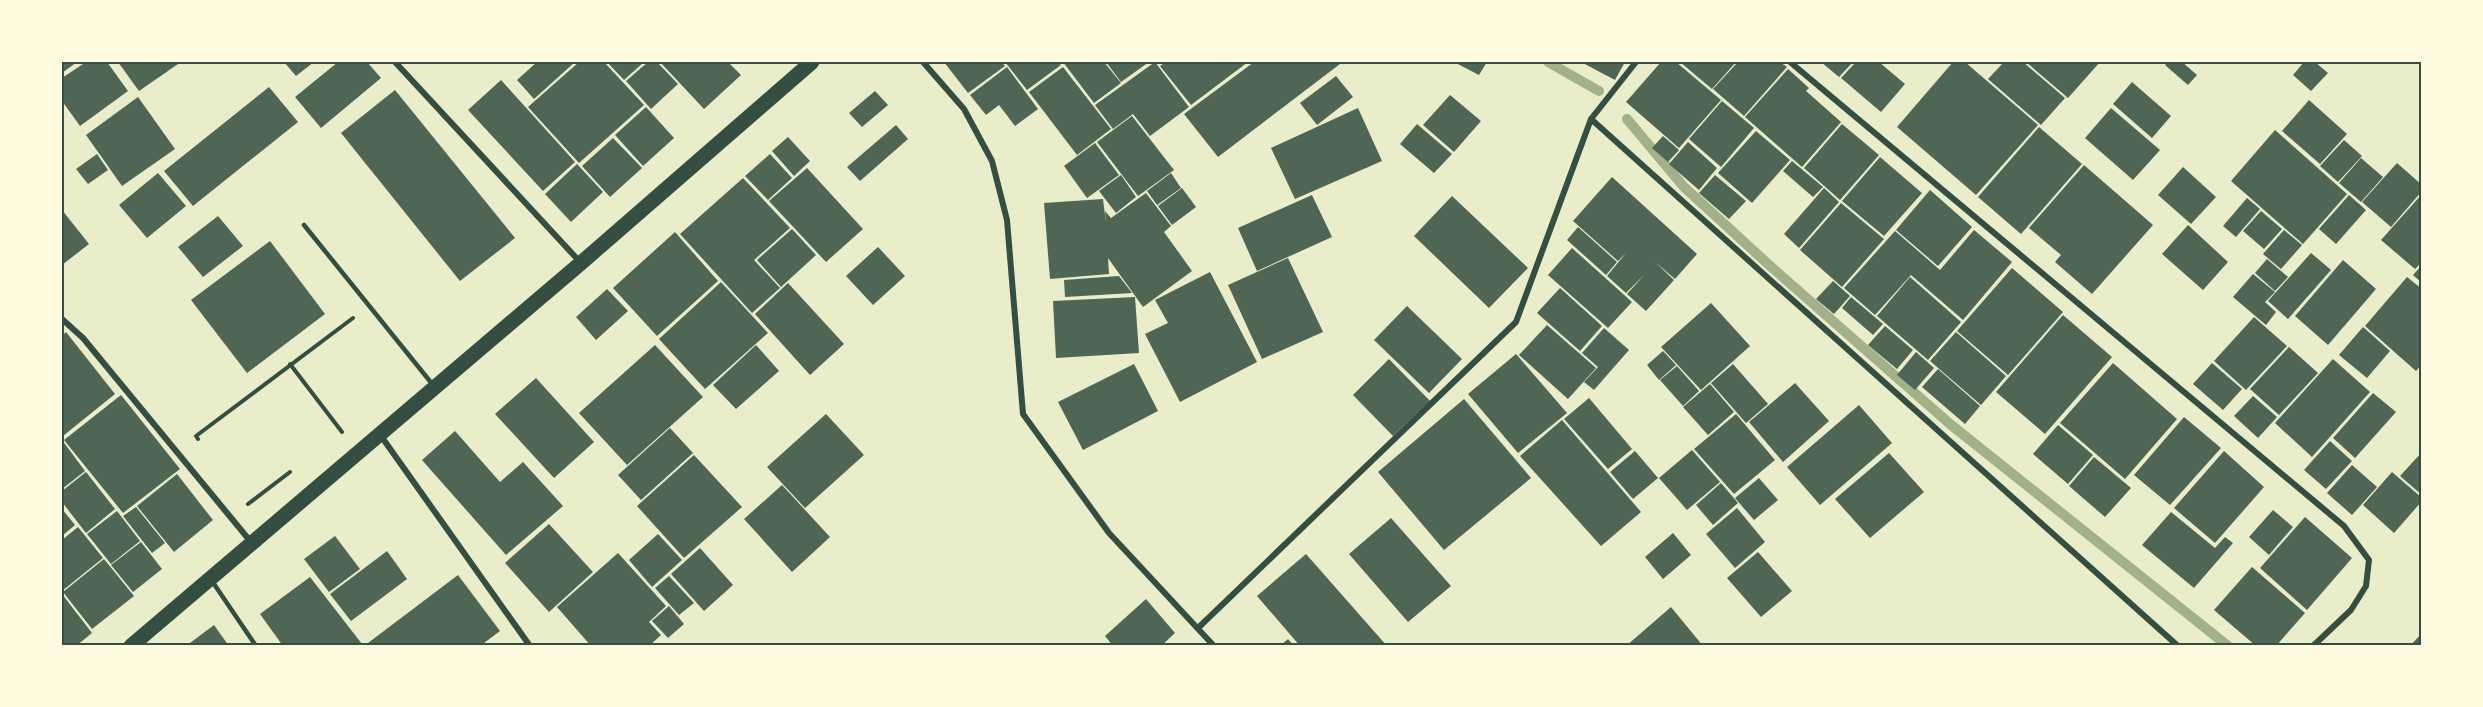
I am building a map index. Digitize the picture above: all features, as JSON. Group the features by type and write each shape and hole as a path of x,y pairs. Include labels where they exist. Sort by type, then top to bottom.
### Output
{"main road":[{"path":"131,645 581,263 812,62"}],"street":[{"path":"395,62 581,263"},
{"path":"923,62 964,110 992,161 1007,220 1023,414 1109,533 1214,645"},
{"path":"1198,627 1516,322 1591,119 1636,62"},
{"path":"1790,62 2344,526 2369,560 2367,586 2350,610 2313,645"},
{"path":"1591,119 2178,645"},
{"path":"62,319 83,338 252,543"},
{"path":"379,434 530,645"}],"lane":[{"path":"304,225 368,308 435,387"},
{"path":"210,578 256,645"}],"path":[{"path":"203,444 196,436 368,308"},
{"path":"290,364 342,432"},
{"path":"333,439 351,425"},
{"path":"242,495 248,504 295,468"}],"building":[{"path":"62,62 77,62 62,73"},
{"path":"86,62 107,62 128,91 80,126 62,101 62,78"},
{"path":"118,62 177,62 178,64 139,91"},
{"path":"284,62 314,62 296,76"},
{"path":"338,62 367,62 381,78 321,128 295,97"},
{"path":"537,62 575,62 534,99 517,80"},
{"path":"579,62 604,62 644,105 579,163 528,107"},
{"path":"607,62 644,62 624,80"},
{"path":"648,62 657,62 678,84 651,109 626,81"},
{"path":"660,62 728,62 741,75 704,109"},
{"path":"944,62 1002,62 1005,66 968,93"},
{"path":"1005,62 1058,62 1061,65 1027,90"},
{"path":"1063,62 1104,62 1121,83 1094,103"},
{"path":"1106,62 1149,62 1121,82"},
{"path":"1155,62 1189,107 1150,136 1133,114 1113,129 1095,105"},
{"path":"1166,62 1248,62 1191,105 1160,66"},
{"path":"1254,62 1338,62 1340,64 1218,157 1184,114"},
{"path":"1454,62 1487,62 1479,75"},
{"path":"1581,62 1625,62 1615,80"},
{"path":"1661,62 1676,62 1721,100 1679,148 1626,102"},
{"path":"1680,62 1736,62 1712,89"},
{"path":"1738,62 1780,62 1787,67 1744,116 1713,89"},
{"path":"1821,62 1853,62 1839,77"},
{"path":"1856,62 1879,62 1905,84 1881,112 1841,78"},
{"path":"1953,62 1965,62 2038,125 1976,195 1897,127"},
{"path":"2004,62 2023,62 2065,98 2041,125 1988,79"},
{"path":"2026,62 2100,62 2068,98"},
{"path":"2168,62 2182,62 2197,75 2188,85 2165,65"},
{"path":"2304,62 2315,62 2328,73 2311,91 2293,75"},
{"path":"1007,67 1038,109 1015,126 999,105 986,115 970,95"},
{"path":"1063,67 1111,129 1077,155 1029,92"},
{"path":"1788,69 1809,88 1806,91 1841,122 1802,167 1745,117"},
{"path":"1336,76 1353,97 1317,125 1300,103"},
{"path":"501,80 575,162 543,191 468,110"},
{"path":"2132,82 2171,116 2152,138 2113,104"},
{"path":"269,87 298,122 193,206 164,171"},
{"path":"395,90 515,238 460,281 341,133"},
{"path":"875,91 888,105 862,127 849,113"},
{"path":"1450,95 1481,121 1454,152 1423,125"},
{"path":"138,97 175,149 122,186 86,135"},
{"path":"2309,100 2347,134 2320,164 2282,131"},
{"path":"1722,101 1754,128 1721,167 1689,139"},
{"path":"646,107 674,138 643,166 615,135"},
{"path":"1358,108 1382,161 1295,199 1271,148"},
{"path":"2111,108 2160,150 2133,180 2085,138"},
{"path":"1132,116 1174,170 1138,196 1097,142"},
{"path":"1417,124 1452,154 1434,173 1400,144"},
{"path":"1842,124 1879,155 1840,200 1804,168"},
{"path":"896,125 908,139 860,181 847,167"},
{"path":"2039,127 2082,164 2021,234 1978,197"},
{"path":"2275,130 2347,194 2303,244 2231,181"},
{"path":"1756,131 1790,160 1752,203 1718,173"},
{"path":"1663,136 1679,150 1668,162 1652,148"},
{"path":"788,137 810,161 794,176 772,151"},
{"path":"613,138 642,168 610,197 582,166"},
{"path":"2344,140 2362,156 2338,182 2320,166"},
{"path":"1688,142 1717,168 1699,190 1669,164"},
{"path":"1095,143 1119,175 1087,198 1064,166"},
{"path":"97,154 108,170 88,184 76,169"},
{"path":"770,154 792,178 768,200 745,176"},
{"path":"1880,157 1922,193 1884,236 1842,201"},
{"path":"2361,158 2383,177 2361,202 2339,183"},
{"path":"1792,161 1823,187 1813,197 1783,171"},
{"path":"2397,163 2422,185 2422,191 2391,227 2362,202"},
{"path":"577,164 603,192 571,222 545,194"},
{"path":"2084,165 2153,225 2092,294 2055,262 2061,255 2029,228"},
{"path":"2183,167 2216,197 2191,224 2158,195"},
{"path":"807,168 863,229 826,262 769,201"},
{"path":"158,173 186,206 147,238 119,205"},
{"path":"1171,173 1181,188 1157,205 1147,191"},
{"path":"1121,175 1136,197 1116,213 1099,191"},
{"path":"1715,175 1746,201 1729,219 1699,193"},
{"path":"1612,177 1697,254 1675,279 1655,262 1674,280 1646,311 1627,294 1645,274 1626,293 1607,276 1626,253 1618,261 1573,221"},
{"path":"743,178 790,228 754,260 780,288 752,313 680,234"},
{"path":"1182,188 1196,207 1172,225 1158,206"},
{"path":"1824,188 1839,202 1799,248 1784,234"},
{"path":"1930,190 1972,227 1938,266 1896,230"},
{"path":"1146,193 1171,226 1164,232 1192,271 1143,307 1108,258 1109,274 1050,279 1044,203 1103,199 1106,223 1105,211 1111,218"},
{"path":"2422,194 2422,262 2415,269 2381,240"},
{"path":"1312,195 1332,237 1257,271 1238,228"},
{"path":"2349,195 2366,210 2336,244 2319,229"},
{"path":"1452,196 1528,268 1489,308 1414,236"},
{"path":"2247,198 2260,209 2236,237 2223,226"},
{"path":"1841,203 1884,239 1842,287 1800,250"},
{"path":"62,210 89,244 62,265"},
{"path":"2261,211 2282,229 2264,249 2243,231"},
{"path":"218,216 243,246 203,277 178,247"},
{"path":"2188,225 2228,262 2203,290 2162,254"},
{"path":"1578,227 1617,262 1606,275 1567,240"},
{"path":"792,229 816,255 781,287 757,260"},
{"path":"1974,230 2012,262 1963,320 1911,275 1875,315 1844,288 1895,231 1940,270"},
{"path":"2284,230 2302,245 2281,269 2263,254"},
{"path":"675,232 718,281 657,336 613,288"},
{"path":"270,241 325,314 247,373 191,300"},
{"path":"878,247 905,276 873,305 846,276"},
{"path":"1572,248 1632,302 1608,328 1548,275"},
{"path":"2311,253 2331,270 2288,319 2268,301"},
{"path":"1288,258 1323,332 1262,359 1228,285"},
{"path":"2267,259 2288,277 2275,291 2255,273"},
{"path":"2343,260 2376,289 2328,345 2295,316"},
{"path":"2422,265 2422,283 2413,275"},
{"path":"2012,268 2063,312 2008,375 1957,331"},
{"path":"1210,272 1257,362 1180,402 1145,334 1168,323 1155,300"},
{"path":"2253,274 2275,292 2265,302 2276,312 2266,325 2233,297"},
{"path":"1119,276 1132,293 1065,297 1064,280"},
{"path":"1910,277 1961,322 1928,360 1877,316"},
{"path":"2407,277 2422,289 2422,364 2416,371 2365,326"},
{"path":"1833,281 1850,296 1834,314 1816,299"},
{"path":"721,282 768,333 705,389 659,339"},
{"path":"788,283 844,344 810,375 755,314"},
{"path":"1560,288 1602,326 1580,351 1537,313"},
{"path":"607,289 628,311 596,340 576,317"},
{"path":"1135,297 1139,353 1056,358 1053,301"},
{"path":"1851,297 1883,324 1873,335 1842,308"},
{"path":"1711,303 1750,346 1701,390 1661,347"},
{"path":"1407,306 1462,359 1429,393 1374,340"},
{"path":"2063,315 2112,357 2045,434 1996,392"},
{"path":"2254,317 2287,346 2246,390 2214,361"},
{"path":"1547,325 1596,368 1568,399 1519,355"},
{"path":"1885,326 1913,350 1897,369 1868,345"},
{"path":"2363,327 2390,351 2367,378 2339,355"},
{"path":"1604,328 1629,350 1594,390 1584,382 1598,367 1582,353"},
{"path":"66,332 115,394 63,436 62,336"},
{"path":"1956,332 2006,376 1981,405 1930,361"},
{"path":"655,345 703,397 627,465 579,413"},
{"path":"756,345 779,371 736,409 713,385"},
{"path":"2289,347 2318,373 2279,415 2250,389"},
{"path":"1663,351 1676,365 1659,380 1647,365"},
{"path":"1916,352 1934,368 1915,390 1897,375"},
{"path":"1516,354 1567,413 1518,453 1468,394"},
{"path":"1389,359 1430,401 1393,436 1353,395"},
{"path":"2333,359 2370,392 2312,457 2275,423"},
{"path":"2113,363 2177,419 2125,479 2060,423"},
{"path":"2212,363 2242,389 2223,410 2193,384"},
{"path":"1134,364 1158,411 1083,450 1058,402"},
{"path":"1733,364 1768,404 1746,423 1711,383"},
{"path":"1677,366 1699,391 1683,406 1660,380"},
{"path":"1938,369 1980,406 1965,424 1922,387"},
{"path":"536,378 594,442 554,478 495,414"},
{"path":"1795,383 1829,421 1783,462 1749,422"},
{"path":"1710,384 1734,412 1708,435 1683,407"},
{"path":"2373,393 2396,412 2355,458 2333,438"},
{"path":"121,395 180,469 123,513 64,440"},
{"path":"2253,396 2277,417 2258,438 2234,416"},
{"path":"1589,398 1632,449 1608,469 1564,419"},
{"path":"1464,399 1531,478 1444,550 1378,472"},
{"path":"1859,405 1892,443 1820,505 1787,467"},
{"path":"826,414 864,455 805,508 767,467"},
{"path":"1736,414 1775,460 1734,494 1694,449"},
{"path":"2184,417 2221,448 2170,505 2134,475"},
{"path":"1562,420 1641,512 1601,546 1520,456"},
{"path":"2058,425 2093,455 2068,484 2033,454"},
{"path":"670,428 693,453 641,500 618,475"},
{"path":"455,431 500,482 523,462 563,506 506,555 422,460"},
{"path":"62,440 85,471 62,489"},
{"path":"2330,441 2352,461 2326,489 2304,470"},
{"path":"1692,450 1720,482 1687,510 1659,478"},
{"path":"1635,451 1658,478 1633,499 1610,472"},
{"path":"2224,451 2264,487 2215,543 2174,508"},
{"path":"2422,452 2422,495 2400,476"},
{"path":"1889,453 1924,492 1870,538 1835,499"},
{"path":"694,455 742,507 684,558 637,506"},
{"path":"2094,457 2131,488 2105,517 2069,486"},
{"path":"2352,465 2377,487 2352,515 2327,493"},
{"path":"86,472 115,509 86,533 62,502 62,491"},
{"path":"2392,472 2422,498 2422,501 2394,533 2363,505"},
{"path":"177,474 213,520 174,552 137,506"},
{"path":"1759,478 1778,500 1754,520 1735,498"},
{"path":"1721,483 1738,503 1713,525 1696,505"},
{"path":"782,485 830,537 792,572 744,519"},
{"path":"136,507 165,543 152,553 123,516"},
{"path":"1737,508 1765,542 1735,568 1706,534"},
{"path":"62,509 75,525 62,536"},
{"path":"2273,510 2293,527 2269,555 2249,537"},
{"path":"117,511 140,541 111,564 87,534"},
{"path":"2171,512 2215,548 2225,537 2233,543 2194,588 2142,545"},
{"path":"2305,517 2352,558 2307,610 2260,568"},
{"path":"1391,518 1451,586 1408,622 1349,554"},
{"path":"549,524 593,572 549,612 505,563"},
{"path":"78,527 103,558 62,591 62,540"},
{"path":"1673,533 1691,555 1663,579 1645,557"},
{"path":"658,534 682,560 652,587 629,560"},
{"path":"335,536 360,569 329,592 304,559"},
{"path":"141,542 162,569 133,592 111,565"},
{"path":"700,548 733,585 704,611 671,574"},
{"path":"387,551 407,579 351,621 330,594"},
{"path":"1758,552 1792,591 1761,617 1727,578"},
{"path":"618,553 666,606 649,622 661,635 649,646 591,646 557,607"},
{"path":"1306,554 1387,646 1300,646 1257,596"},
{"path":"104,559 134,596 92,629 63,592"},
{"path":"2252,567 2305,613 2276,646 2256,646 2214,610"},
{"path":"458,575 500,631 480,646 364,646"},
{"path":"669,576 694,603 679,615 655,588"},
{"path":"310,577 362,644 283,646 260,614"},
{"path":"62,594 92,633 76,646 62,646"},
{"path":"1146,599 1175,633 1161,646 1113,646 1105,636"},
{"path":"669,606 684,624 668,638 652,621"},
{"path":"1671,607 1703,646 1626,646"},
{"path":"214,625 229,646 186,646"},
{"path":"2422,633 2422,646 2410,646"},
{"path":"1288,639 1294,646 1280,646"}],"waterway":[{"path":"1548,62 1599,91"},
{"path":"1627,119 1684,187 1950,424 2228,646"}]}
